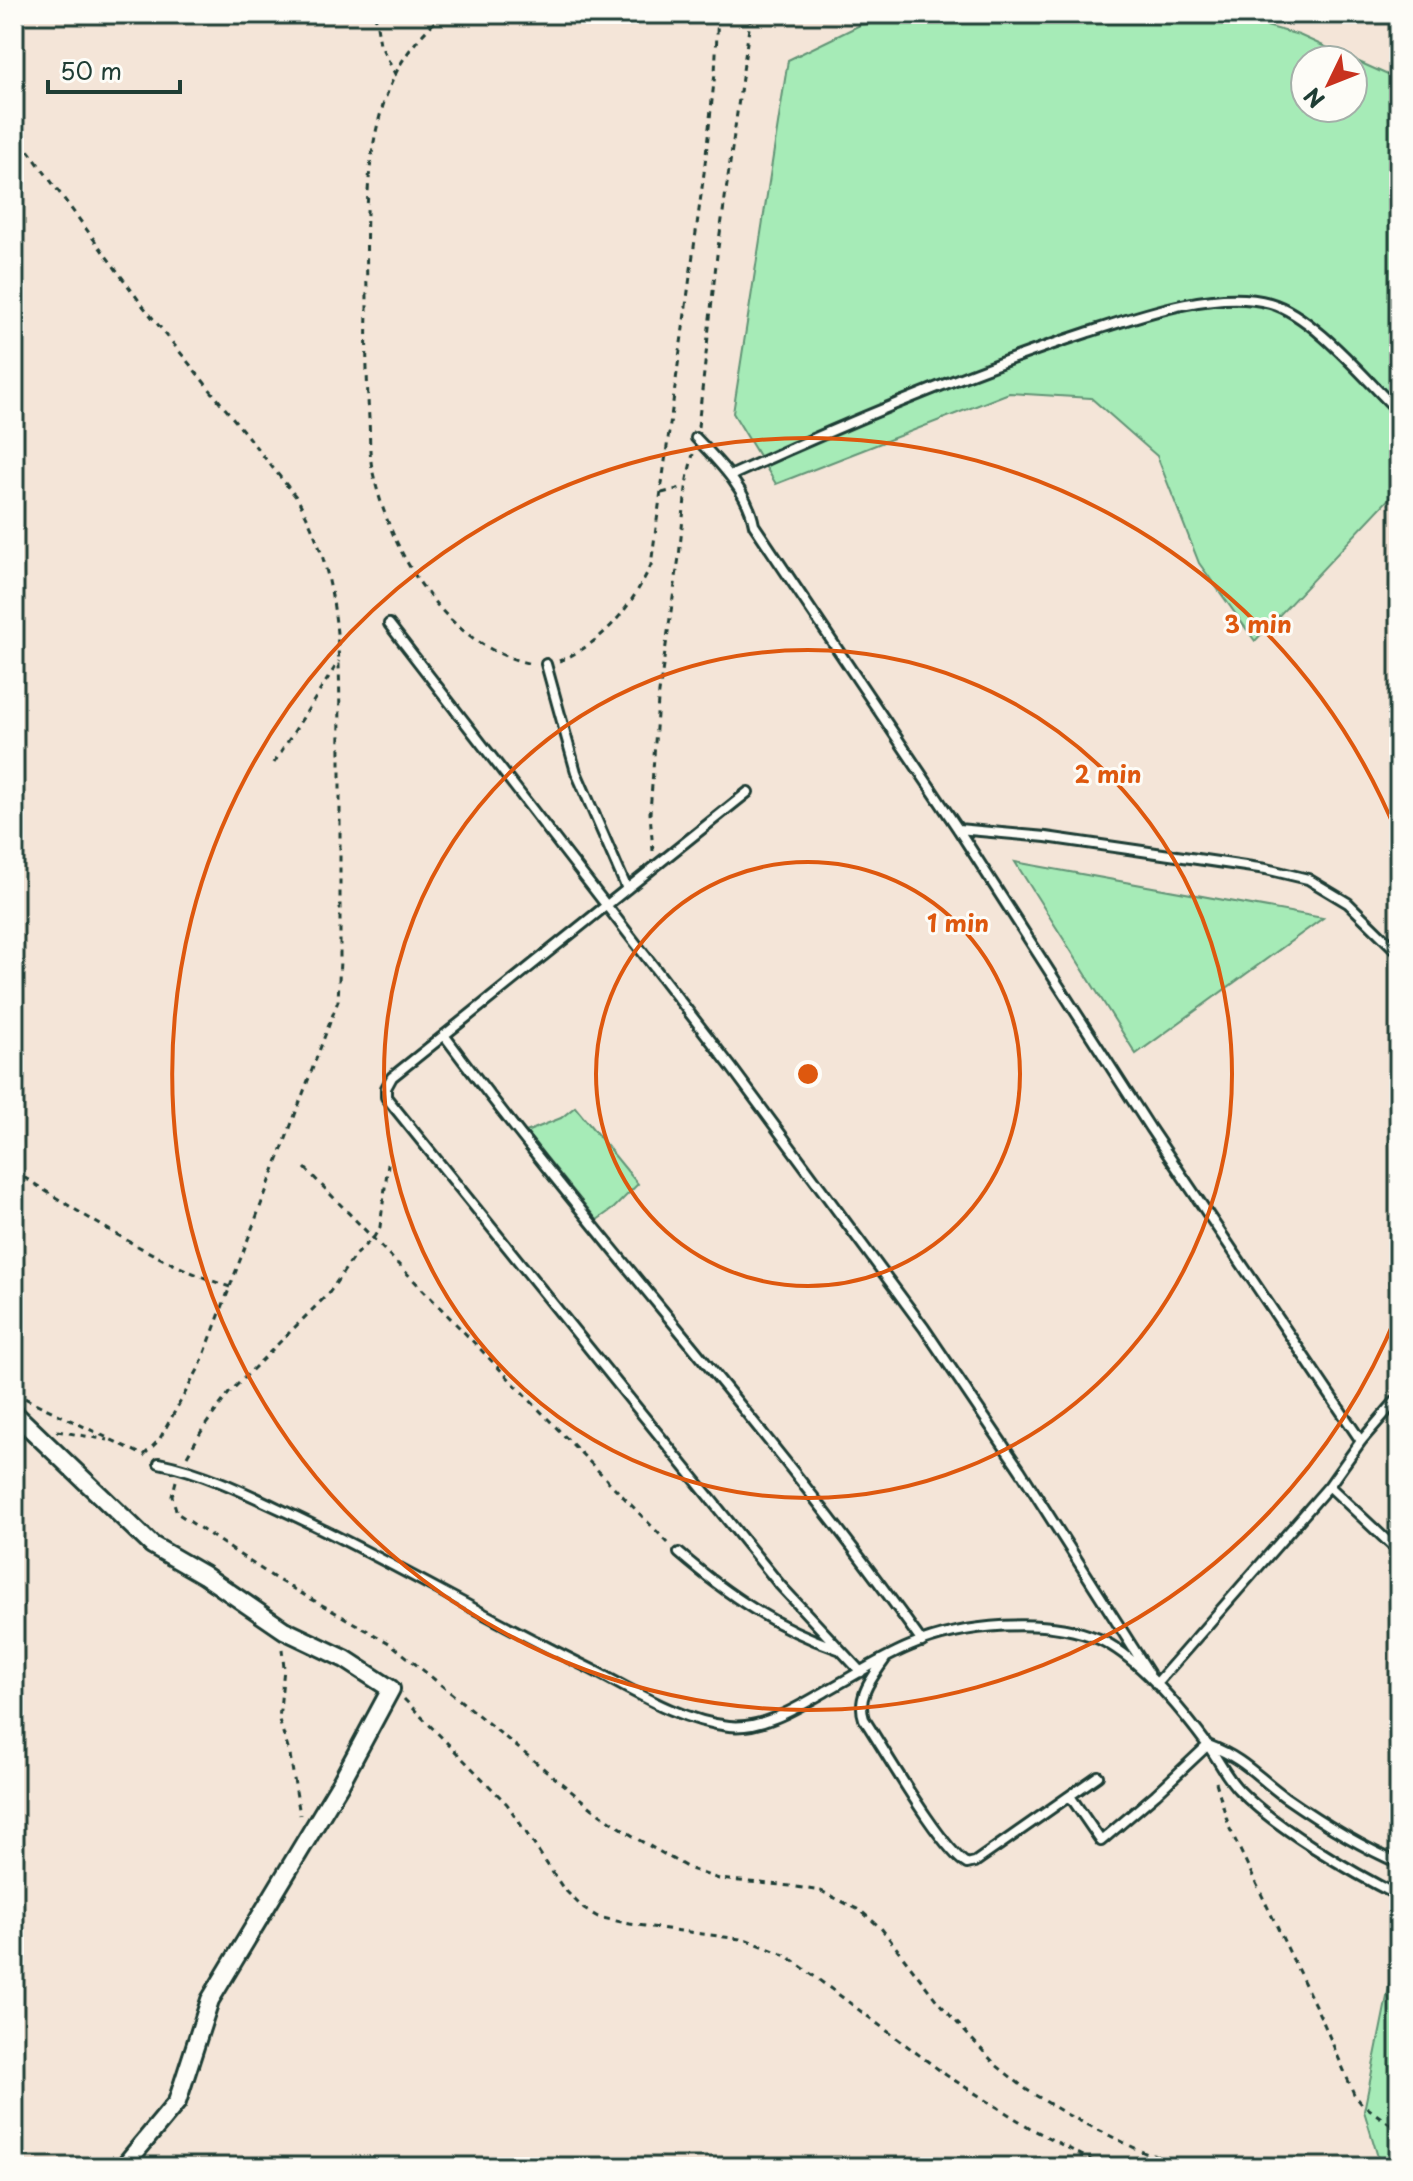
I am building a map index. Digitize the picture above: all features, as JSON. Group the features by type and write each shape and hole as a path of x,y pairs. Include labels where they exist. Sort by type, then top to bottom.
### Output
{"street":[{"path":"14,1413 152,1545 204,1575 284,1630 345,1659 391,1689 305,1842 210,2000 177,2102 123,2167"}],"lane":[{"path":"730,476 851,422 1037,349 1120,322 1216,300 1270,303 1294,313 1399,412"},
{"path":"696,438 730,476 751,511 754,525 958,829 1150,1128 1361,1441"},
{"path":"389,624 732,1068 924,1328 1020,1470 1156,1684"},
{"path":"546,664 576,772 627,889"},
{"path":"748,792 392,1077 386,1088 386,1097 394,1111 468,1197 780,1585 861,1672"},
{"path":"958,829 1046,837 1266,869 1308,879 1348,903 1399,953"},
{"path":"444,1035 501,1112 778,1453 922,1642"},
{"path":"1156,1684 1329,1486 1361,1441 1399,1397"},
{"path":"159,1463 181,1468 256,1498 338,1536 584,1666 709,1724 735,1727 762,1722 800,1706 885,1658 922,1642 999,1624 1063,1630 1099,1639 1119,1651 1156,1684 1208,1745 1231,1781 1260,1808 1359,1875 1399,1896"},
{"path":"1329,1486 1399,1552"},
{"path":"679,1553 737,1601 793,1632 840,1650"},
{"path":"885,1658 862,1698 864,1719 939,1834 967,1864 975,1862 1098,1776"},
{"path":"1070,1796 1101,1841 1208,1745"},
{"path":"1208,1745 1244,1761 1282,1794 1332,1828 1399,1863"}],"path":[{"path":"375,14 380,44 396,76"},
{"path":"443,14 424,32 401,63 375,134 367,215 367,380 371,465 379,496 405,559 430,597 477,643 505,657 531,664 546,664 570,656 595,641 622,616 651,565 704,173 718,14"},
{"path":"14,131 143,306 297,498 314,527 324,553 333,597 339,661 338,1001 200,1366 159,1440 144,1455"},
{"path":"662,493 686,486"},
{"path":"274,763 339,661"},
{"path":"388,1164 380,1227 374,1237 355,1255 329,1293 229,1393 204,1427 181,1468 172,1496 177,1513 297,1592 391,1644 593,1809 639,1840 690,1869 719,1879 821,1891 861,1911 881,1928 938,2002 970,2037 996,2065 1027,2090 1092,2128 1145,2153 1207,2167"},
{"path":"305,1168 634,1511 679,1553"},
{"path":"14,1171 151,1254 185,1271 230,1287"},
{"path":"14,1393 159,1463"},
{"path":"57,1431 114,1441"},
{"path":"284,1630 279,1720 290,1755 305,1842"},
{"path":"391,1689 428,1721 507,1804 563,1888 584,1909 598,1917 630,1924 747,1940 787,1956 946,2075 1032,2129 1104,2167"},
{"path":"1215,1781 1229,1827 1324,2024 1354,2094 1361,2103 1399,2131"}],"green space":[{"path":"924,14 1223,14 1299,35 1319,44 1289,44 1289,124 1369,124 1369,66 1399,80 1399,488 1255,641 1199,563 1157,456 1091,398 1009,393 776,484 733,413 788,60 860,25"},
{"path":"1015,862 1323,918 1136,1054"},
{"path":"575,1107 638,1184 597,1220 526,1132 561,1118"},
{"path":"1399,1971 1399,2167 1381,2167 1364,2111 1392,1972"}]}
